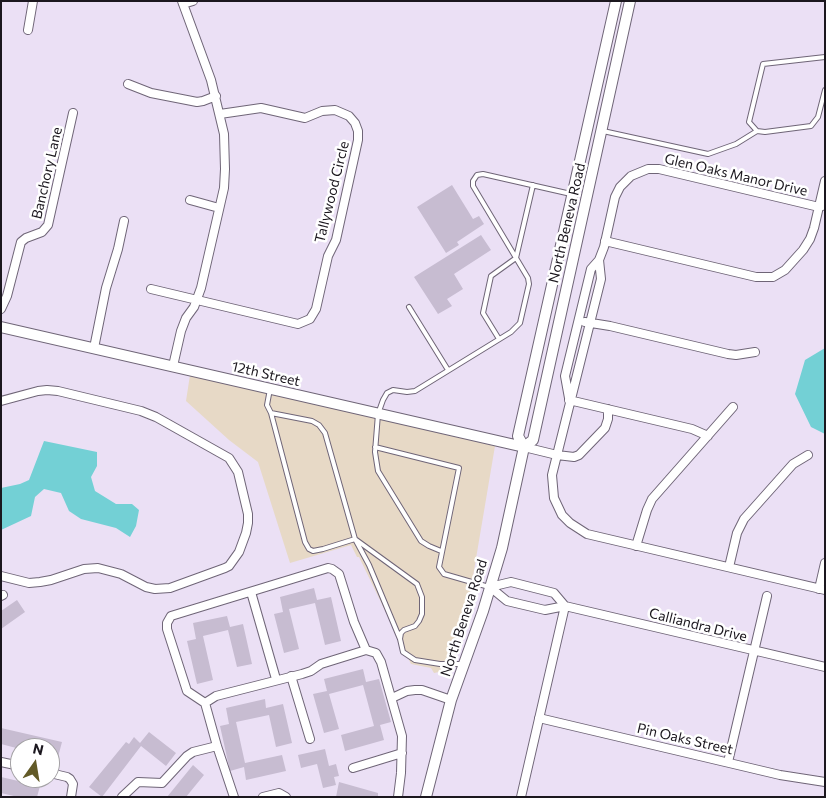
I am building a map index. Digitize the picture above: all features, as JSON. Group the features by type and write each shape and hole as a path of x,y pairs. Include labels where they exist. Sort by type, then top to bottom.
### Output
{"main road":[{"name":"North Beneva Road","path":"524,447 518,436 616,1"},
{"name":"North Beneva Road","path":"426,797 436,751 451,700 502,548 524,447 533,440 630,1"},
{"name":"12th Street","path":"1,327 524,447"}],"street":[{"path":"28,30 33,1"},
{"path":"173,366 181,331 201,288 224,188 224,134 220,114 211,80 183,3 193,1"},
{"path":"128,84 151,93 197,102 216,96"},
{"name":"Tallywood Circle","path":"152,289 298,324 310,319 316,309 328,256 336,240 358,140 358,131 349,116 335,110 322,111 305,118 261,108 220,114"},
{"name":"Banchory Lane","path":"1,309 7,296 21,242 42,232 48,225 73,113"},
{"name":"Glen Oaks Manor Drive","path":"822,206 659,169 648,169 631,176 620,187 615,197 599,260 601,279 552,475 552,492 562,516 587,534 822,590 825,563"},
{"name":"Glen Oaks Manor Drive","path":"605,241 756,277 769,278 785,270 803,250 822,206 825,181"},
{"path":"190,200 220,208"},
{"path":"94,348 106,288 124,221"},
{"name":"Glen Oaks Manor Drive","path":"570,400 565,376 591,269 599,260"},
{"path":"579,320 728,354 736,355 755,352"},
{"path":"1,400 47,390 122,407 156,417 229,458 238,472 248,514 248,523 239,552 229,566 170,588 155,589 146,587 121,574 98,568 84,569 51,580 29,583 1,576"},
{"path":"570,400 692,429 708,436"},
{"path":"636,546 646,510 652,500 733,407"},
{"path":"524,447 574,457 584,451 604,428 608,419 608,409"},
{"path":"729,567 737,533 744,519 793,464 808,455"},
{"path":"234,797 217,746 206,703 187,691 167,629 167,623 172,616 328,568 339,574 354,622 366,650 379,656 392,698 400,726 402,753 398,797"},
{"name":"Calliandra Drive","path":"490,588 511,582 554,593 565,606"},
{"name":"Calliandra Drive","path":"490,588 507,601 545,610 565,606 825,667"},
{"path":"251,592 276,680"},
{"path":"728,762 767,596"},
{"path":"521,797 565,606"},
{"path":"206,703 216,696 311,671 322,664 366,650"},
{"path":"291,676 310,739"},
{"path":"392,698 407,691 422,690 451,700"},
{"name":"Pin Oaks Street","path":"539,718 780,775 825,782"},
{"path":"122,797 138,782 162,782 193,752 217,746"},
{"path":"353,768 402,753"},
{"path":"60,775 67,777 73,784 71,797"},
{"path":"263,797 279,793 286,797"}],"lane":[{"path":"757,131 750,122 763,64 825,57"},
{"path":"601,131 708,154 736,144 757,131 765,132 811,126 818,117 825,90"},
{"path":"442,551 424,544 406,519 380,475 375,460 378,414 387,393 393,390 414,391 511,332 520,323 529,284 528,278 473,186 473,181 477,175 483,174 572,194"},
{"path":"499,339 483,313 491,276 516,258 533,186"},
{"path":"409,307 448,370"},
{"path":"270,389 267,405 271,413 309,549 323,549 355,539"},
{"path":"271,413 312,421 319,425 325,433 355,539 400,639 403,652 414,660 440,664 464,664"},
{"path":"375,447 459,468 439,567 444,574 490,588"},
{"path":"355,539 417,584 421,592 422,614 419,621 414,626 404,630 401,633 400,639"}],"shaded area":[{"path":"825,348 825,434 811,427 795,394 805,360"},
{"path":"190,375 495,446 469,600 448,664 439,672 434,673 431,668 411,664 359,557 357,557 351,545 290,563 258,462 229,440 186,401"},
{"path":"44,441 97,452 97,466 91,477 95,491 116,504 132,504 139,510 136,526 130,537 116,528 81,519 69,511 61,493 44,489 35,497 31,516 1,530 1,488 29,480"}],"building":[{"path":"452,185 473,219 479,216 484,224 457,242 459,245 446,253 417,207"},
{"path":"481,235 491,250 454,274 463,289 447,299 452,306 438,314 414,277"},
{"path":"314,588 317,600 331,597 341,641 325,645 315,603 289,609 299,649 284,653 274,614 283,612 280,597"},
{"path":"17,600 25,612 1,629 1,611"},
{"path":"227,616 230,627 243,624 252,664 237,667 228,630 203,636 213,680 197,684 187,641 196,639 193,623"},
{"path":"363,669 366,682 379,679 391,722 380,725 384,740 345,751 341,735 374,726 363,685 329,694 339,729 324,733 313,694 327,691 324,679"},
{"path":"265,699 266,708 283,704 292,743 276,747 269,715 236,722 245,763 282,755 286,771 246,780 244,767 230,771 220,726 229,724 226,708"},
{"path":"1,728 45,738 10,738 10,746 1,744"},
{"path":"149,732 176,753 166,766 141,746 102,797 89,787 126,742 129,744 134,737 140,743"},
{"path":"325,749 329,766 336,764 339,776 334,777 336,785 323,788 317,764 301,768 298,755"},
{"path":"193,765 204,775 186,797 167,797"},
{"path":"1,777 10,779 10,788 39,788 37,797 18,797 1,793"},
{"path":"339,782 378,793 378,797 336,797"}]}
